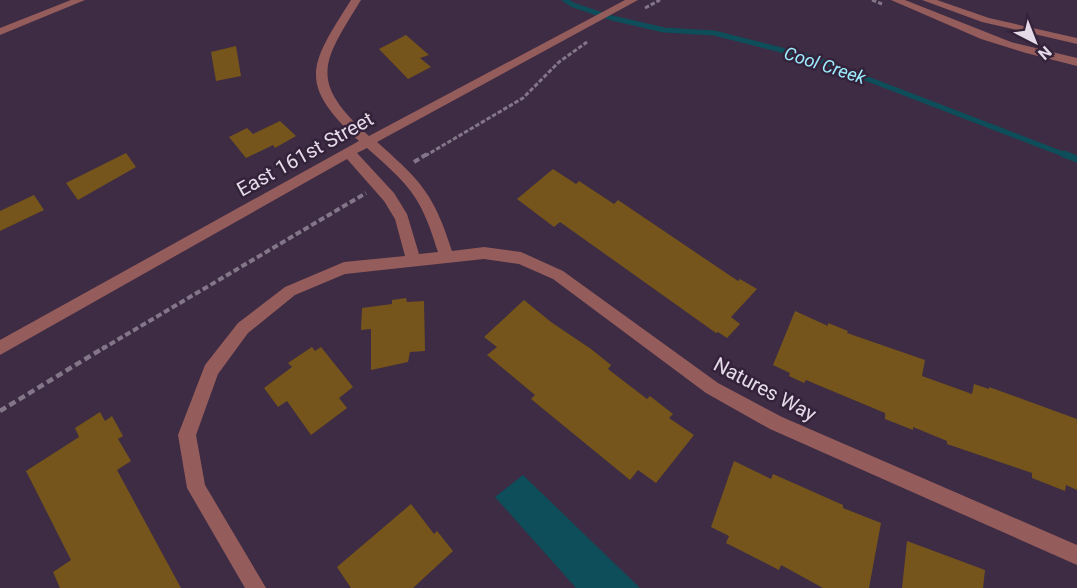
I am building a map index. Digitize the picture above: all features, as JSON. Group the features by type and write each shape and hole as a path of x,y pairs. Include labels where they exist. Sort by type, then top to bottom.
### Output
{"street":[{"path":"0,32 80,0"},
{"path":"356,0 323,60 321,81 331,102 416,186 432,212 447,257"},
{"name":"East 161st Street","path":"0,348 368,141 633,0"},
{"path":"896,0 952,25 1014,47 1077,62"},
{"path":"927,0 986,20 1077,41"},
{"path":"349,152 389,197 402,218 414,261"},
{"name":"Natures Way","path":"256,588 196,488 187,435 211,370 243,328 290,291 344,268 484,253 521,258 558,274 712,388 776,423 1077,555"}],"path":[{"path":"403,173 419,158 494,117 523,98 559,62 590,41"},
{"path":"0,411 197,291 379,185"}],"shaded area":[{"path":"523,475 640,588 576,588 495,497"}],"building":[{"path":"406,35 429,55 420,58 431,67 408,79 379,49"},
{"path":"236,46 241,76 216,81 211,52"},
{"path":"280,121 296,136 275,148 273,145 246,158 229,137 247,128 253,134"},
{"path":"126,153 136,167 78,200 66,183"},
{"path":"553,169 576,184 579,181 614,204 618,200 738,281 740,279 757,289 731,317 740,324 727,338 716,333 560,222 554,227 517,199"},
{"path":"34,195 44,210 0,231 0,211"},
{"path":"406,298 407,302 424,301 425,351 410,352 408,362 371,370 371,329 361,330 362,308 392,304 392,300"},
{"path":"524,300 611,365 608,369 647,399 650,396 673,414 669,418 694,435 656,483 638,470 630,480 531,399 535,395 487,355 497,347 484,337"},
{"path":"795,311 828,326 828,323 848,331 847,333 925,360 922,376 972,394 974,384 989,389 989,387 1077,419 1077,490 1066,485 1065,491 1032,478 1032,473 947,444 947,441 913,427 913,430 885,419 885,413 806,380 804,383 789,376 790,373 773,365"},
{"path":"312,347 315,351 321,347 353,387 339,398 347,408 311,435 287,401 278,407 264,388 292,367 288,363"},
{"path":"100,412 105,421 112,416 123,436 118,439 131,461 117,470 181,588 60,588 53,572 71,560 26,471 79,437 75,428"},
{"path":"734,461 771,479 773,474 843,505 843,508 881,523 869,588 823,588 781,565 779,570 726,543 729,536 711,527"},
{"path":"411,504 434,534 437,531 453,551 413,588 351,588 337,567"},
{"path":"907,541 985,570 983,588 902,588"}],"waterway":[{"name":"Cool Creek","path":"565,0 573,5 612,18 664,30 714,33 813,58 1068,156"},
{"name":"Cool Creek","path":"1064,154 1077,159"}]}
